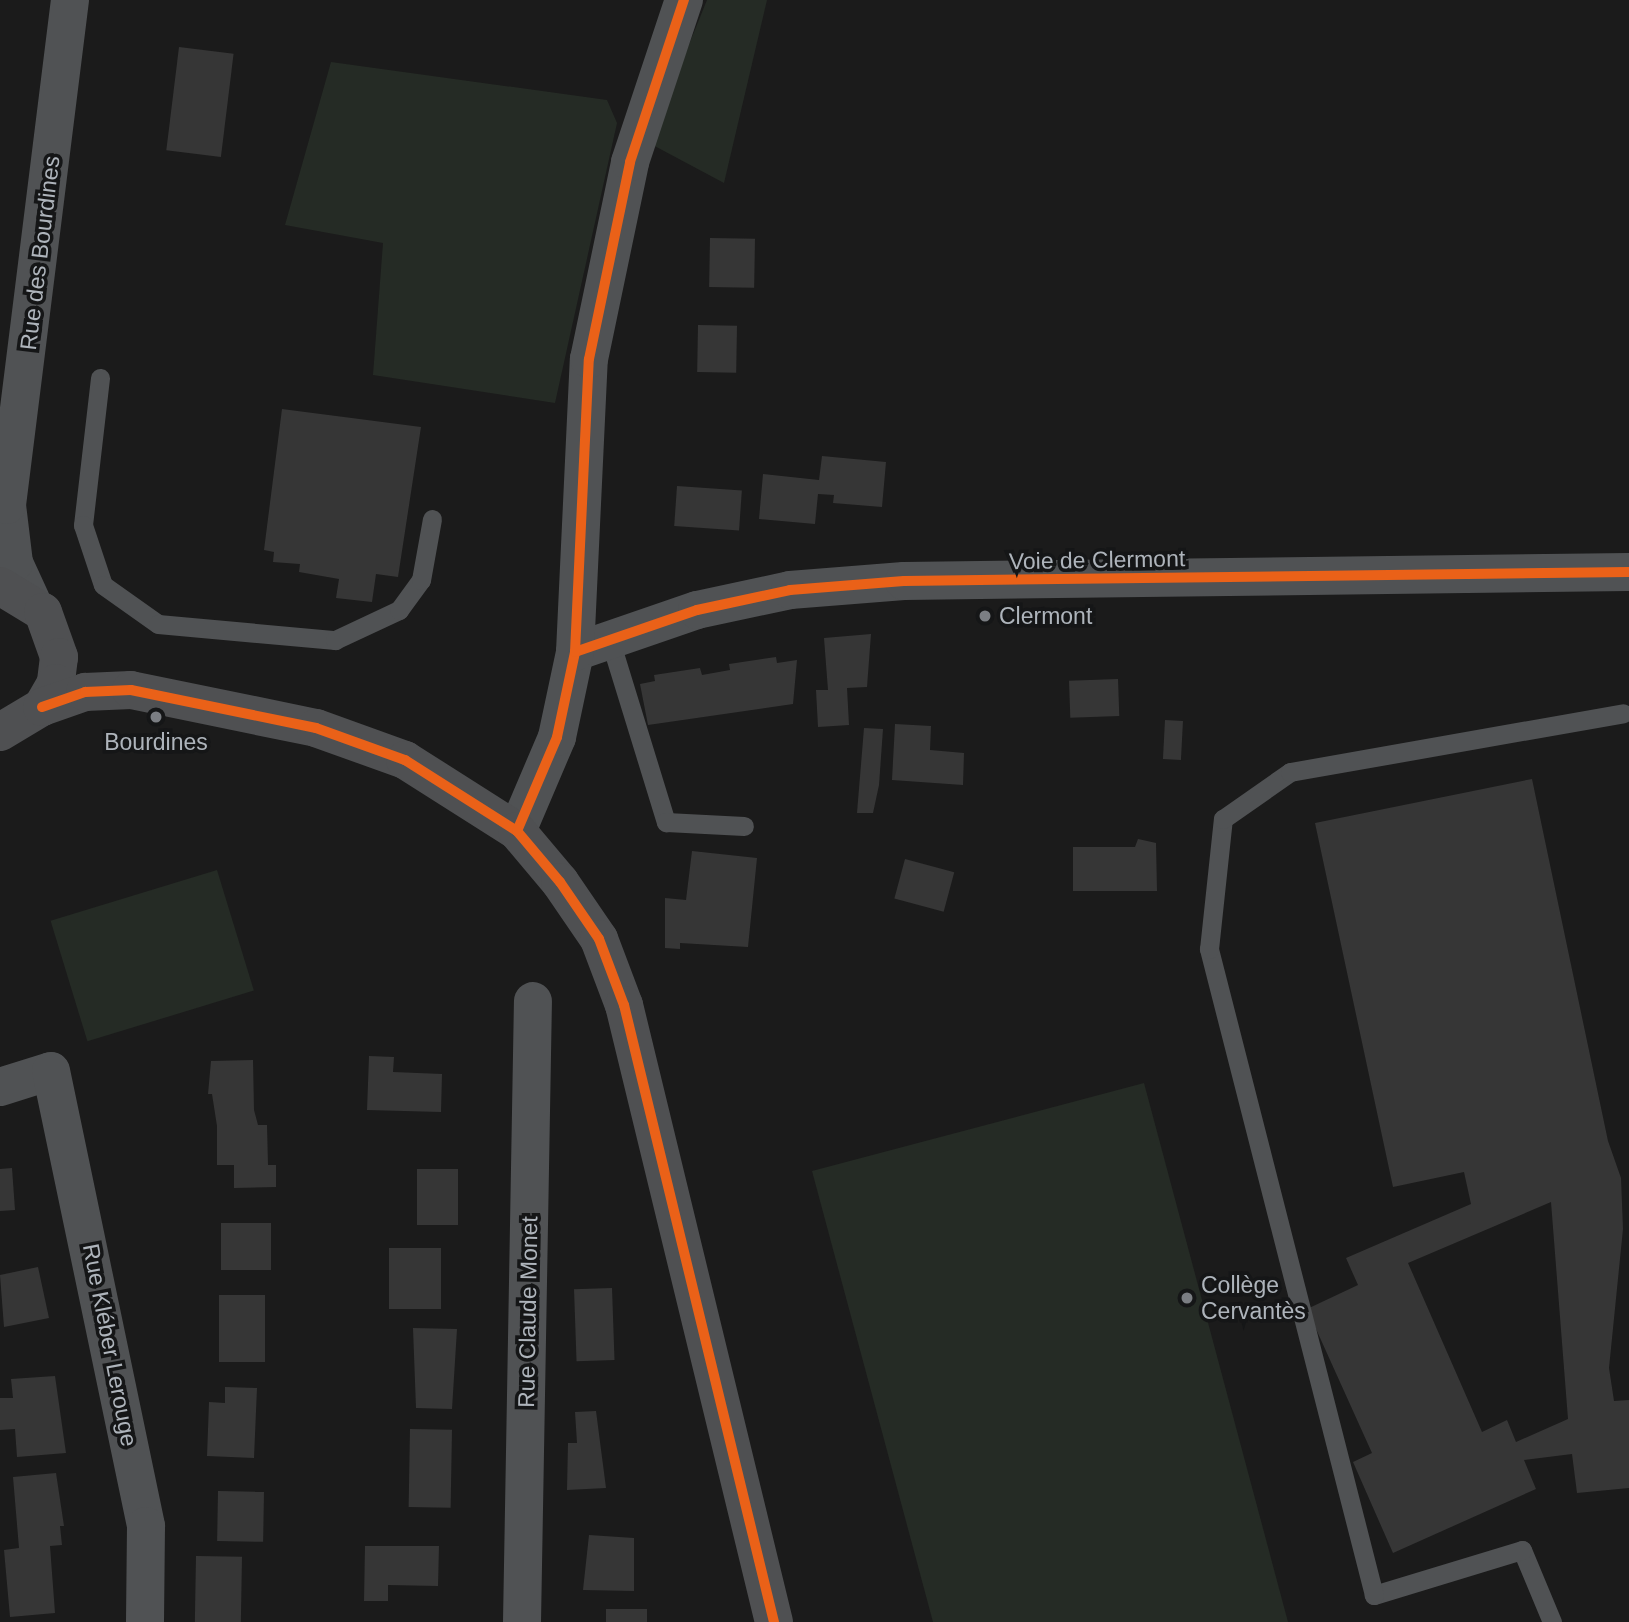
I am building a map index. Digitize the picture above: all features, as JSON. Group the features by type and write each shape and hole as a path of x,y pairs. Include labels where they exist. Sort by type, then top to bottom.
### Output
{"street":[{"name":"Rue des Bourdines","path":"15,593 14,563 4,513 70,0"},
{"path":"517,831 557,737 575,652 589,359 630,162 684,0"},
{"name":"Voie de Clermont","path":"575,652 609,636 790,590 904,581 1629,572"},
{"path":"15,593 89,670 131,690 316,728 405,760 517,831 599,939 624,1005 658,1137 774,1622"},
{"path":"42,707 58,674 55,633"},
{"path":"0,732 42,707 85,692 131,690"},
{"name":"Rue Claude Monet","path":"522,1622 533,1001"},
{"name":"Rue Kléber Lerouge","path":"0,1087 51,1072 146,1526 145,1622"}],"lane":[{"path":"100,378 83,525 103,585 158,624 335,640 399,610 421,580 432,519"},
{"path":"609,636 666,822 744,826"},
{"path":"1552,1622 1522,1550 1374,1595 1209,949 1223,819 1290,772 1623,713"}],"shaded area":[{"path":"707,0 767,0 724,183 649,143"},
{"path":"331,62 607,100 617,123 555,403 373,375 383,243 285,225"},
{"path":"217,870 254,990 87,1041 51,921"},
{"path":"1144,1083 1288,1622 933,1622 812,1171"}],"building":[{"path":"179,47 234,54 221,157 166,150"},
{"path":"710,238 755,239 754,288 709,287"},
{"path":"698,325 737,326 736,373 697,372"},
{"path":"282,409 421,427 398,577 376,574 372,602 336,598 339,579 299,572 300,564 273,562 274,552 264,550"},
{"path":"822,456 886,462 882,507 833,503 834,495 818,494 815,524 759,519 763,474 819,480"},
{"path":"677,486 742,491 739,530 674,526"},
{"path":"871,634 867,687 847,688 849,725 818,727 816,690 828,690 824,638"},
{"path":"776,657 777,663 797,660 793,704 648,725 640,684 655,681 654,675 700,668 702,675 730,670 729,664"},
{"path":"1118,679 1119,716 1070,718 1069,681"},
{"path":"1165,720 1183,721 1181,760 1163,759"},
{"path":"895,724 931,726 930,750 964,753 963,785 892,780"},
{"path":"864,728 883,729 879,785 873,813 857,813"},
{"path":"1532,779 1608,1141 1621,1178 1623,1229 1609,1368 1614,1401 1629,1400 1629,1488 1577,1493 1572,1454 1524,1460 1536,1489 1393,1553 1353,1462 1372,1453 1307,1309 1358,1285 1346,1258 1471,1204 1464,1172 1393,1187 1315,823","holes":["1551,1202 1568,1419 1516,1442 1507,1420 1482,1432 1408,1263"]},
{"path":"1138,839 1156,843 1157,891 1073,891 1073,847 1135,847"},
{"path":"692,851 757,858 748,947 680,943 680,949 665,948 665,898 686,900"},
{"path":"905,859 954,872 944,912 894,899"},
{"path":"369,1056 394,1057 393,1072 442,1074 441,1112 367,1110"},
{"path":"253,1060 254,1110 258,1125 267,1125 268,1165 276,1165 276,1187 234,1188 234,1165 217,1165 217,1126 212,1094 208,1094 211,1061"},
{"path":"12,1168 15,1210 0,1211 0,1169"},
{"path":"417,1169 458,1169 458,1225 417,1225"},
{"path":"221,1223 271,1223 271,1270 221,1270"},
{"path":"389,1248 441,1248 441,1309 389,1309"},
{"path":"38,1267 49,1318 4,1327 0,1275"},
{"path":"612,1288 615,1360 577,1361 574,1289"},
{"path":"219,1295 265,1295 265,1362 219,1362"},
{"path":"413,1328 457,1329 452,1409 416,1408"},
{"path":"55,1376 66,1453 17,1457 15,1429 0,1430 0,1398 13,1398 11,1379"},
{"path":"225,1387 257,1388 254,1458 207,1456 209,1402 225,1403"},
{"path":"596,1411 606,1488 567,1490 568,1443 577,1443 575,1412"},
{"path":"410,1429 452,1430 451,1508 409,1507"},
{"path":"56,1473 64,1526 60,1526 62,1545 50,1546 55,1613 10,1617 4,1550 19,1548 13,1477"},
{"path":"218,1491 264,1492 263,1542 217,1541"},
{"path":"589,1535 634,1538 634,1591 583,1590"},
{"path":"365,1546 439,1546 438,1586 388,1585 388,1601 364,1601"},
{"path":"196,1556 242,1557 241,1622 195,1622"},
{"path":"606,1609 647,1609 647,1622 606,1622"}],"cycle path":[{"path":"517,831 557,737 575,652 589,359 630,162 684,0"},
{"path":"575,652 697,610 790,590 904,581 1629,572"},
{"path":"42,707 85,692 131,690 316,728 405,760 517,831 560,882 599,939 624,1005 774,1622"}],"place":[{"name":"Clermont","path":"985,616"},
{"name":"Bourdines","path":"156,717"},
{"name":"Collège Cervantès","path":"1187,1298"}]}
